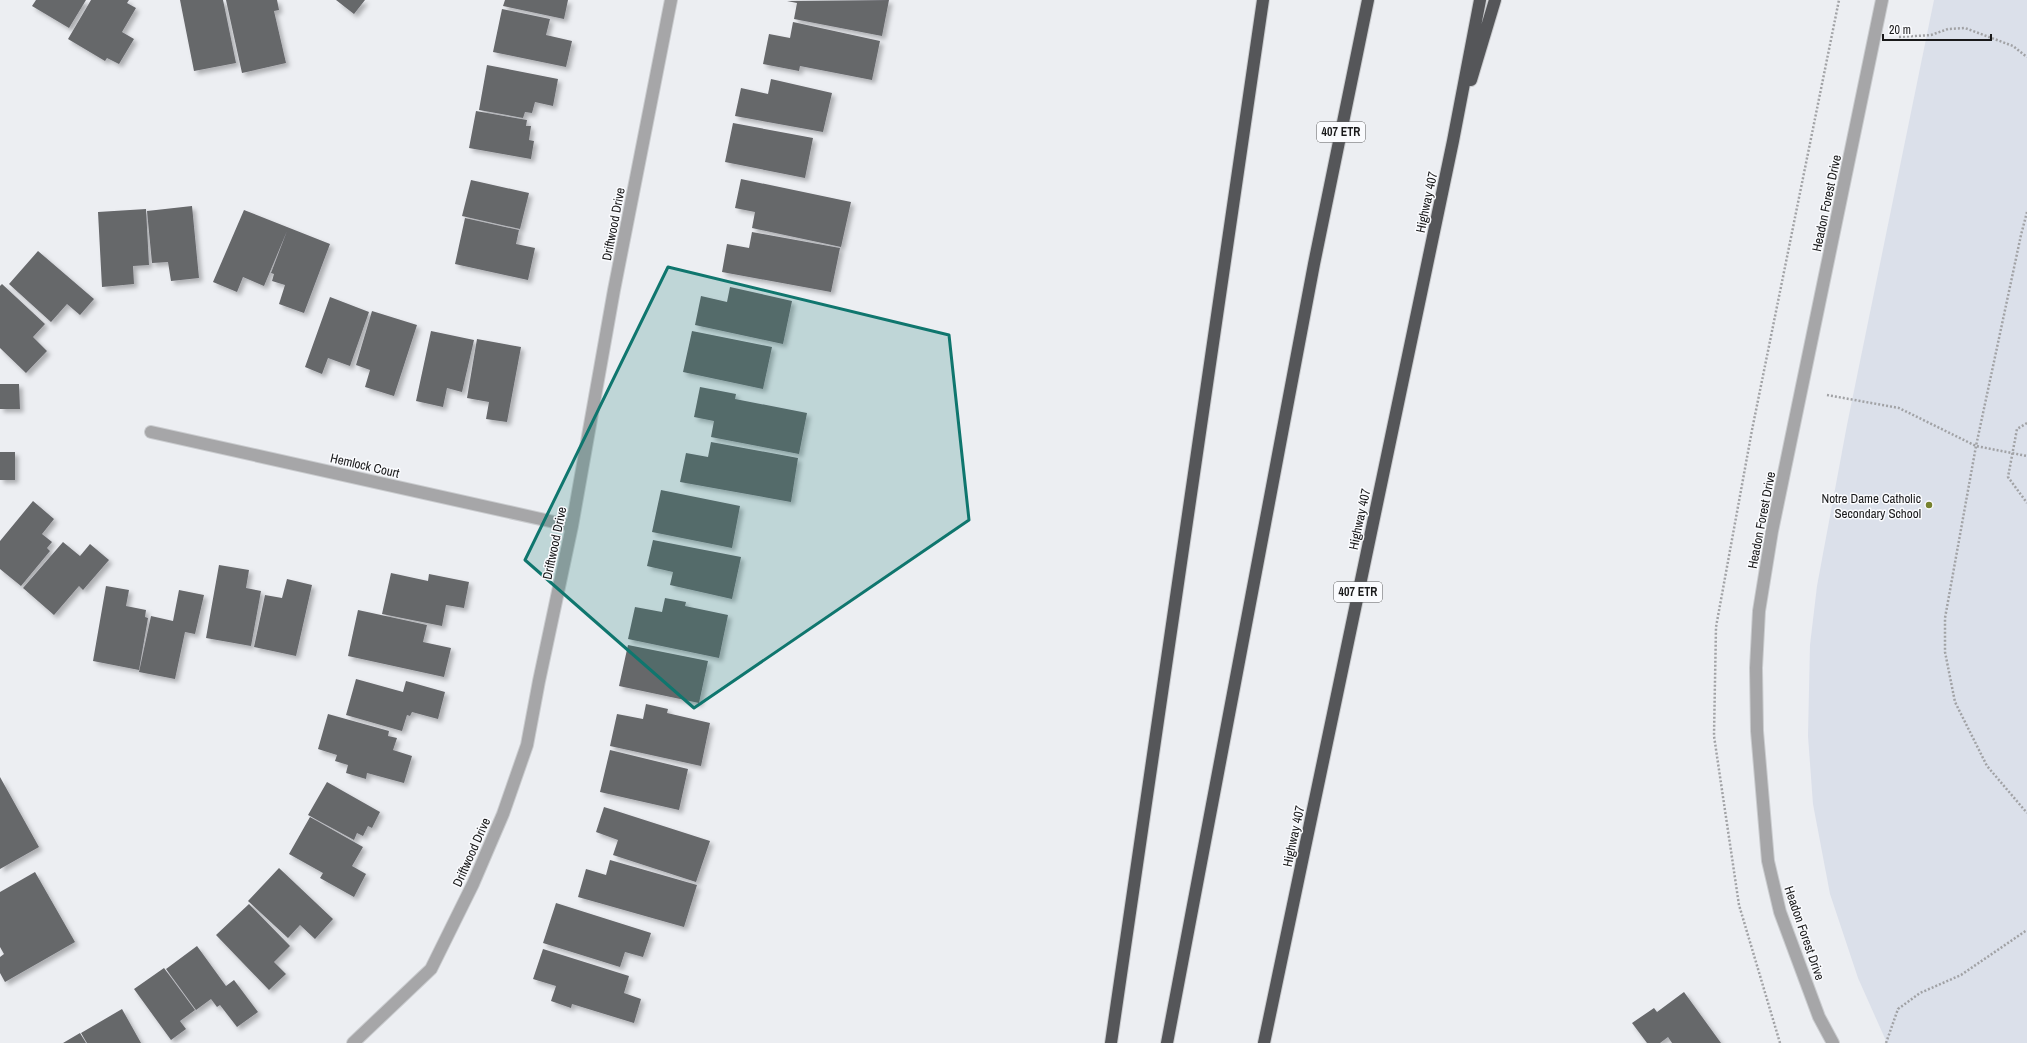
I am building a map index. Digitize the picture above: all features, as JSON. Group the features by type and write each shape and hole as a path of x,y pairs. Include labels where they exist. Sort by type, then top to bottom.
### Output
{"highway":[{"path":"1111,1043 1263,0"},
{"name":"407 ETR","path":"1167,1043 1314,264 1368,0"},
{"name":"Highway 407","path":"1264,1043 1453,141 1480,0"},
{"path":"1453,141 1495,0"}],"street":[{"name":"Driftwood Drive","path":"353,1043 430,969 473,884 503,814 528,745 539,681 572,526 614,290 670,0"},
{"name":"Headon Forest Drive","path":"1833,1043 1819,1017 1780,912 1768,861 1757,731 1756,668 1759,611 1772,531 1882,0"},
{"name":"Hemlock Court","path":"151,432 572,526"}],"path":[{"path":"1874,38 1931,35 1948,29 1965,28 2013,46 2027,57"},
{"path":"2027,212 2020,235 1976,446 1945,618 1944,652 1954,702 1987,766 2027,813"},
{"path":"1846,398 1899,408 1976,446 2027,456"},
{"path":"2027,423 2017,429 2008,477 2027,503"},
{"path":"1886,1043 1898,1009 1920,993 1961,975 2027,930"}],"highlighted area":[{"path":"668,267 949,335 969,520 694,708 525,560"}],"shaded area":[{"name":"Notre Dame Catholic Secondary School","path":"1934,0 2027,0 2027,1043 1887,1043 1858,978 1830,894 1813,804 1808,736 1810,645 1817,586 1847,425"}],"building":[{"path":"36,0 86,0 69,28 32,6"},
{"path":"91,0 129,0 127,3 136,8 122,32 134,39 119,64 107,58 105,61 68,39"},
{"path":"180,0 223,0 236,63 194,71"},
{"path":"226,0 277,0 279,10 274,11 286,63 242,73"},
{"path":"336,0 365,0 354,14"},
{"path":"505,0 568,0 564,19 503,6"},
{"path":"889,0 882,36 794,19 797,3 787,1"},
{"path":"502,9 550,19 546,35 572,41 566,67 493,52"},
{"path":"793,22 880,41 872,80 800,66 799,71 763,64 769,34 790,38"},
{"path":"487,65 558,79 553,106 535,102 532,113 525,112 523,118 479,110"},
{"path":"771,79 832,93 823,132 735,116 741,88 768,94"},
{"path":"476,111 527,120 526,126 531,126 529,140 534,141 531,159 469,148"},
{"path":"733,123 813,138 805,178 725,162"},
{"path":"741,179 851,202 841,247 752,228 755,212 735,208"},
{"path":"471,180 529,193 520,229 462,216"},
{"path":"192,206 199,278 171,281 168,262 152,263 147,211"},
{"path":"146,209 149,265 133,266 134,284 102,287 98,212"},
{"path":"244,210 330,244 304,313 279,304 285,285 272,281 274,274 271,273 287,231 264,286 243,277 237,292 213,282"},
{"path":"465,218 519,230 516,244 535,248 528,280 455,264"},
{"path":"752,232 840,248 831,292 722,272 727,244 749,248"},
{"path":"38,251 94,299 80,315 67,304 51,322 9,284"},
{"path":"2,284 45,324 33,337 47,351 26,373 0,348 0,286"},
{"path":"730,287 792,301 783,344 695,325 701,296 727,302"},
{"path":"330,297 369,312 350,366 328,358 322,374 305,367"},
{"path":"372,311 417,325 394,396 365,387 370,370 356,365"},
{"path":"431,331 474,340 462,392 447,388 443,407 416,401"},
{"path":"692,331 772,347 763,389 683,372"},
{"path":"477,339 521,347 507,422 486,419 489,402 467,398"},
{"path":"0,384 19,384 20,409 0,409"},
{"path":"700,387 736,394 735,399 807,413 799,454 711,437 714,421 694,417"},
{"path":"711,442 798,458 791,502 680,482 686,453 708,457"},
{"path":"0,452 15,452 15,480 0,480"},
{"path":"661,490 740,506 732,548 652,532"},
{"path":"33,501 54,519 42,534 52,542 47,548 50,551 21,586 0,569 0,541"},
{"path":"653,540 741,557 732,599 670,585 673,572 647,566"},
{"path":"63,542 80,556 90,544 109,560 83,590 79,586 54,615 23,588"},
{"path":"219,565 249,570 246,588 261,591 251,646 206,638"},
{"path":"391,573 428,581 429,574 469,582 464,608 446,605 442,626 382,614"},
{"path":"287,579 312,585 296,656 254,647 265,595 282,598"},
{"path":"106,586 129,590 126,606 146,610 145,617 148,618 139,670 93,661"},
{"path":"179,590 204,595 195,634 185,632 175,679 139,672 151,616 173,621"},
{"path":"665,598 686,602 685,606 728,615 719,658 628,639 635,607 662,612"},
{"path":"358,610 427,625 423,642 451,648 444,677 348,656"},
{"path":"628,645 708,661 699,703 619,686"},
{"path":"356,679 403,692 406,681 445,692 438,719 412,712 410,716 407,715 402,731 346,715"},
{"path":"646,704 668,709 667,713 710,723 701,766 610,746 617,714 643,719"},
{"path":"328,714 389,731 388,736 397,738 393,750 412,756 404,783 367,773 366,779 346,773 348,765 335,761 337,755 318,749"},
{"path":"610,750 688,769 679,810 600,792"},
{"path":"0,777 39,847 0,869"},
{"path":"327,782 380,812 372,828 368,826 363,836 357,833 354,840 308,815"},
{"path":"604,807 710,841 696,882 613,855 618,840 596,832"},
{"path":"310,817 363,847 352,866 366,874 354,897 320,878 323,873 289,854"},
{"path":"610,860 697,885 684,927 578,897 586,869 606,875"},
{"path":"279,868 333,919 315,939 300,925 288,938 248,901"},
{"path":"35,872 75,942 5,982 0,973 0,957 4,954 0,947 0,892"},
{"path":"556,903 651,933 643,957 625,952 620,967 543,943"},
{"path":"249,904 290,946 274,962 286,974 269,990 216,935"},
{"path":"197,946 226,986 234,980 258,1012 237,1027 220,1005 217,1007 211,999 196,1010 166,969"},
{"path":"543,949 629,976 624,993 641,999 634,1023 572,1004 571,1008 551,1001 556,986 533,979"},
{"path":"164,968 195,1010 180,1021 186,1029 171,1040 134,989"},
{"path":"1684,992 1721,1043 1672,1043 1668,1037 1660,1043 1647,1043 1632,1023 1654,1008 1657,1012"},
{"path":"122,1009 141,1043 87,1043 81,1033"},
{"path":"80,1033 86,1043 63,1043"}],"place":[{"name":"Notre Dame Catholic Secondary School","path":"1929,505"}]}
